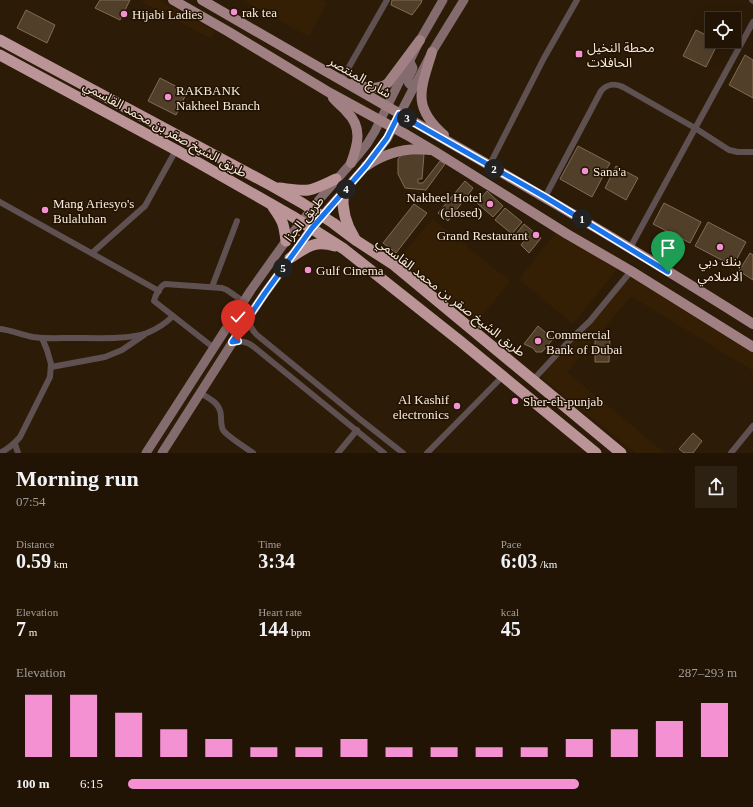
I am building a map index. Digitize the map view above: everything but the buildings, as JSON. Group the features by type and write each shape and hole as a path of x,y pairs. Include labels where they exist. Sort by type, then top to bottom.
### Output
{"highway":[{"name":"طريق الشيخ صقر بن محمد القاسمي","path":"0,40 272,186 333,223 357,241 394,265 621,453"},
{"name":"طريق الشيخ صقر بن محمد القاسمي","path":"0,55 176,150 270,203 344,249 460,341 596,453"},
{"path":"272,186 308,190 336,180"},
{"path":"343,193 344,215 349,228 357,241"},
{"path":"270,203 281,218 286,240"},
{"path":"290,258 312,244 324,244 344,249"}],"main road":[{"path":"173,0 434,151 753,347"},
{"name":"شارع المنتصر","path":"202,0 545,197 750,321"},
{"name":"طريق الجزا","path":"146,453 286,240 367,144 420,40 443,0"},
{"name":"طريق الجزا","path":"162,453 232,342 290,258 312,228 366,166 387,138 432,52 464,0"},
{"path":"341,81 368,88 384,86 388,83 420,40"},
{"path":"432,52 422,85 421,100 423,107 431,122 461,149"},
{"path":"409,62 413,68 408,79 408,83 414,87"},
{"path":"330,92 337,103 351,116 356,127 358,142 351,163"},
{"path":"366,166 382,156 400,150 423,149 434,151"}],"street":[{"path":"341,81 387,0"},
{"path":"490,166 544,58 577,0"},
{"path":"630,248 753,22"},
{"path":"545,197 601,91 607,86 615,85 623,87 732,151 753,152"},
{"path":"92,253 145,206 176,150"},
{"path":"0,202 159,290"},
{"path":"212,287 237,221"},
{"path":"533,380 590,320 631,271"},
{"path":"214,348 154,301 154,298 159,290 165,284 222,288 244,302"},
{"path":"51,367 105,357 122,350 146,333 160,327 173,316"},
{"path":"248,318 252,329 271,346 360,420 403,453"},
{"path":"0,329 26,336 42,338 102,338 146,333"},
{"path":"0,453 15,444 20,437 50,377 51,367 47,350 42,338"},
{"path":"232,342 247,342 384,453"},
{"path":"265,356 271,346"},
{"path":"427,453 503,376"},
{"path":"200,393 214,401 217,405 221,413 222,426 226,433 253,453"},
{"path":"731,453 753,426"},
{"path":"338,453 357,430"},
{"path":"15,444 18,453"}],"shaded area":[{"path":"143,0 159,0 215,31 211,39 142,2"},
{"path":"243,0 323,0 327,2 309,37"},
{"path":"433,219 510,281 477,322 399,258"},
{"path":"556,232 617,269 573,324 519,279"},
{"path":"630,269 753,343 753,371 631,296 567,372 665,453 636,453 541,377"}],"place":[{"name":"rak tea","path":"234,12"},
{"name":"Hijabi Ladies","path":"124,14"},
{"name":"محطة النخيل الحافلات","path":"579,54"},
{"name":"RAKBANK Nakheel Branch","path":"168,97"},
{"name":"Sana'a","path":"585,171"},
{"name":"Nakheel Hotel (closed)","path":"490,204"},
{"name":"Mang Ariesyo's Bulaluhan","path":"45,210"},
{"name":"Grand Restaurant","path":"536,235"},
{"name":"بنك دبي الاسلامي","path":"720,247"},
{"name":"Gulf Cinema","path":"308,270"},
{"name":"Commercial Bank of Dubai","path":"538,341"},
{"name":"Sher-eh-punjab","path":"515,401"},
{"name":"Al Kashif electronics","path":"457,406"}],"route":[{"path":"238,341 232,342 312,228 366,166 387,138 399,114 545,197 668,272"}]}
